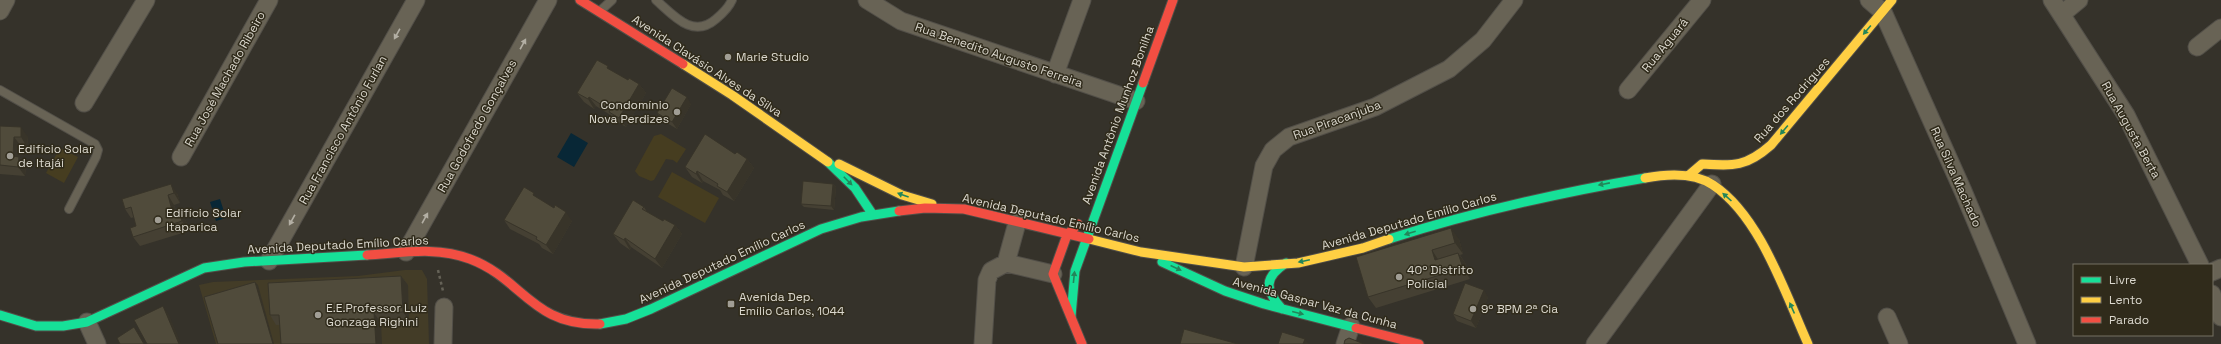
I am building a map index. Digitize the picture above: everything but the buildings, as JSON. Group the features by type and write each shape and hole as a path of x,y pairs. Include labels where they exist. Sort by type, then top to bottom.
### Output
{"main road":[{"name":"Avenida Antônio Munhoz Bonilha","path":"1071,316 1075,271 1173,0"},
{"name":"Avenida Clavásio Alves da Silva","path":"589,4 732,94 820,155 855,188 873,215"},
{"name":"Rua dos Rodrigues","path":"1688,176 1702,164 1730,167 1745,164 1759,156 1771,145 1887,6"},
{"name":"Avenida Clavásio Alves da Silva","path":"820,155 902,195 941,206"},
{"name":"Avenida Deputado Emílio Carlos","path":"0,314 36,326 63,326 87,322 204,268 269,261 431,251 455,254 481,264 542,311 563,320 594,324 610,322 648,311 806,235 873,215 941,206 978,212 1141,252 1244,267 1286,263 1363,248 1436,224 1563,192 1661,175 1688,176 1712,184 1742,211 1756,232 1808,344"},
{"path":"1082,344 1053,274 1067,234 1098,206"},
{"name":"Avenida Gaspar Vaz da Cunha","path":"1141,252 1225,292 1282,309 1419,344"},
{"path":"1282,309 1273,299 1268,287 1272,274 1286,263"}],"street":[{"path":"0,11 6,0"},
{"path":"84,103 146,0"},
{"name":"Rua José Machado Ribeiro","path":"181,157 269,0"},
{"name":"Rua Francisco Antônio Furlan","path":"269,261 416,0"},
{"name":"Rua Godofredo Gonçalves","path":"406,252 548,0"},
{"name":"Rua Benedito Augusto Ferreira","path":"867,0 901,21 1136,101"},
{"path":"1055,74 1082,0"},
{"name":"Rua Piracanjuba","path":"1244,267 1264,166 1273,150 1289,137 1375,107 1449,69 1483,40 1514,0"},
{"name":"Rua Aguará","path":"1628,90 1702,0"},
{"path":"1869,0 1887,6"},
{"path":"2057,7 2079,0"},
{"name":"Rua Silva Machado","path":"1887,6 2027,344"},
{"name":"Rua Augusta Berta","path":"2057,7 2126,115 2200,264"},
{"path":"2197,47 2221,28"},
{"path":"1595,344 1712,184"},
{"path":"1006,263 1017,222"},
{"path":"983,344 987,280 991,271 1006,263 1053,274"},
{"path":"2213,297 2221,317"},
{"path":"443,344 444,307"},
{"path":"1887,317 1899,344"},
{"path":"87,322 97,344"},
{"path":"1345,344 1351,326"}],"lane":[{"path":"589,4 612,0"},
{"path":"656,0 690,26 699,29 709,25 718,18 732,0"},
{"path":"0,90 95,144 98,150 96,157 70,209"}],"path":[{"path":"431,251 442,280 444,307"}],"shaded area":[{"path":"661,134 686,149 677,163 673,160 666,159 654,180 651,181 639,176 635,171 654,136"},
{"path":"60,148 78,157 64,183 46,173"},
{"path":"672,172 719,198 705,223 658,197"},
{"name":"E.E.Professor Luiz Gonzaga Righini","path":"405,270 422,270 427,279 429,344 216,344 199,285 213,282 358,276"}],"water":[{"path":"571,133 588,143 574,167 557,157"},
{"path":"220,199 226,218 216,221 210,202"}],"traffic: fast":[{"path":"1071,316 1075,271 1143,83"},
{"path":"828,162 855,188 873,215"},
{"path":"1389,239 1452,220 1516,204 1645,178"},
{"path":"600,324 626,319 651,309 821,229 861,217 899,211"},
{"path":"0,315 36,326 63,326 87,322 204,268 244,262 367,255"},
{"path":"1162,262 1225,291 1264,304 1356,328"},
{"path":"1282,309 1272,296 1269,284 1273,274 1286,263"}],"traffic: slow":[{"path":"1688,176 1702,164 1739,164 1754,158 1771,145 1892,0"},
{"path":"683,64 732,95 828,162"},
{"path":"839,164 902,195 932,204"},
{"path":"1645,178 1671,175 1689,176 1713,185 1730,199 1758,235 1770,257 1808,344"},
{"path":"1089,239 1141,252 1244,267 1298,263 1363,248 1389,239"}],"traffic: jam":[{"path":"580,0 683,64"},
{"path":"1143,83 1173,0"},
{"path":"899,211 925,208 964,209 1089,239"},
{"path":"1078,224 1067,235 1053,274 1082,344"},
{"path":"367,255 419,251 432,251 457,255 470,259 488,268 503,278 529,300 558,318 577,323 600,324"},
{"path":"1356,328 1419,344"}],"place":[{"name":"Marie Studio","path":"728,57"},
{"name":"Condomínio Nova Perdizes","path":"677,112"},
{"name":"Edifício Solar de Itajái","path":"10,156"},
{"name":"Edifício Solar Itaparica","path":"158,220"},
{"name":"40º Distrito Policial","path":"1399,277"},
{"name":"Avenida Dep. Emílio Carlos, 1044","path":"731,304"},
{"name":"9º BPM 2ª Cia","path":"1473,309"},
{"name":"E.E.Professor Luiz Gonzaga Righini","path":"318,315"}]}
